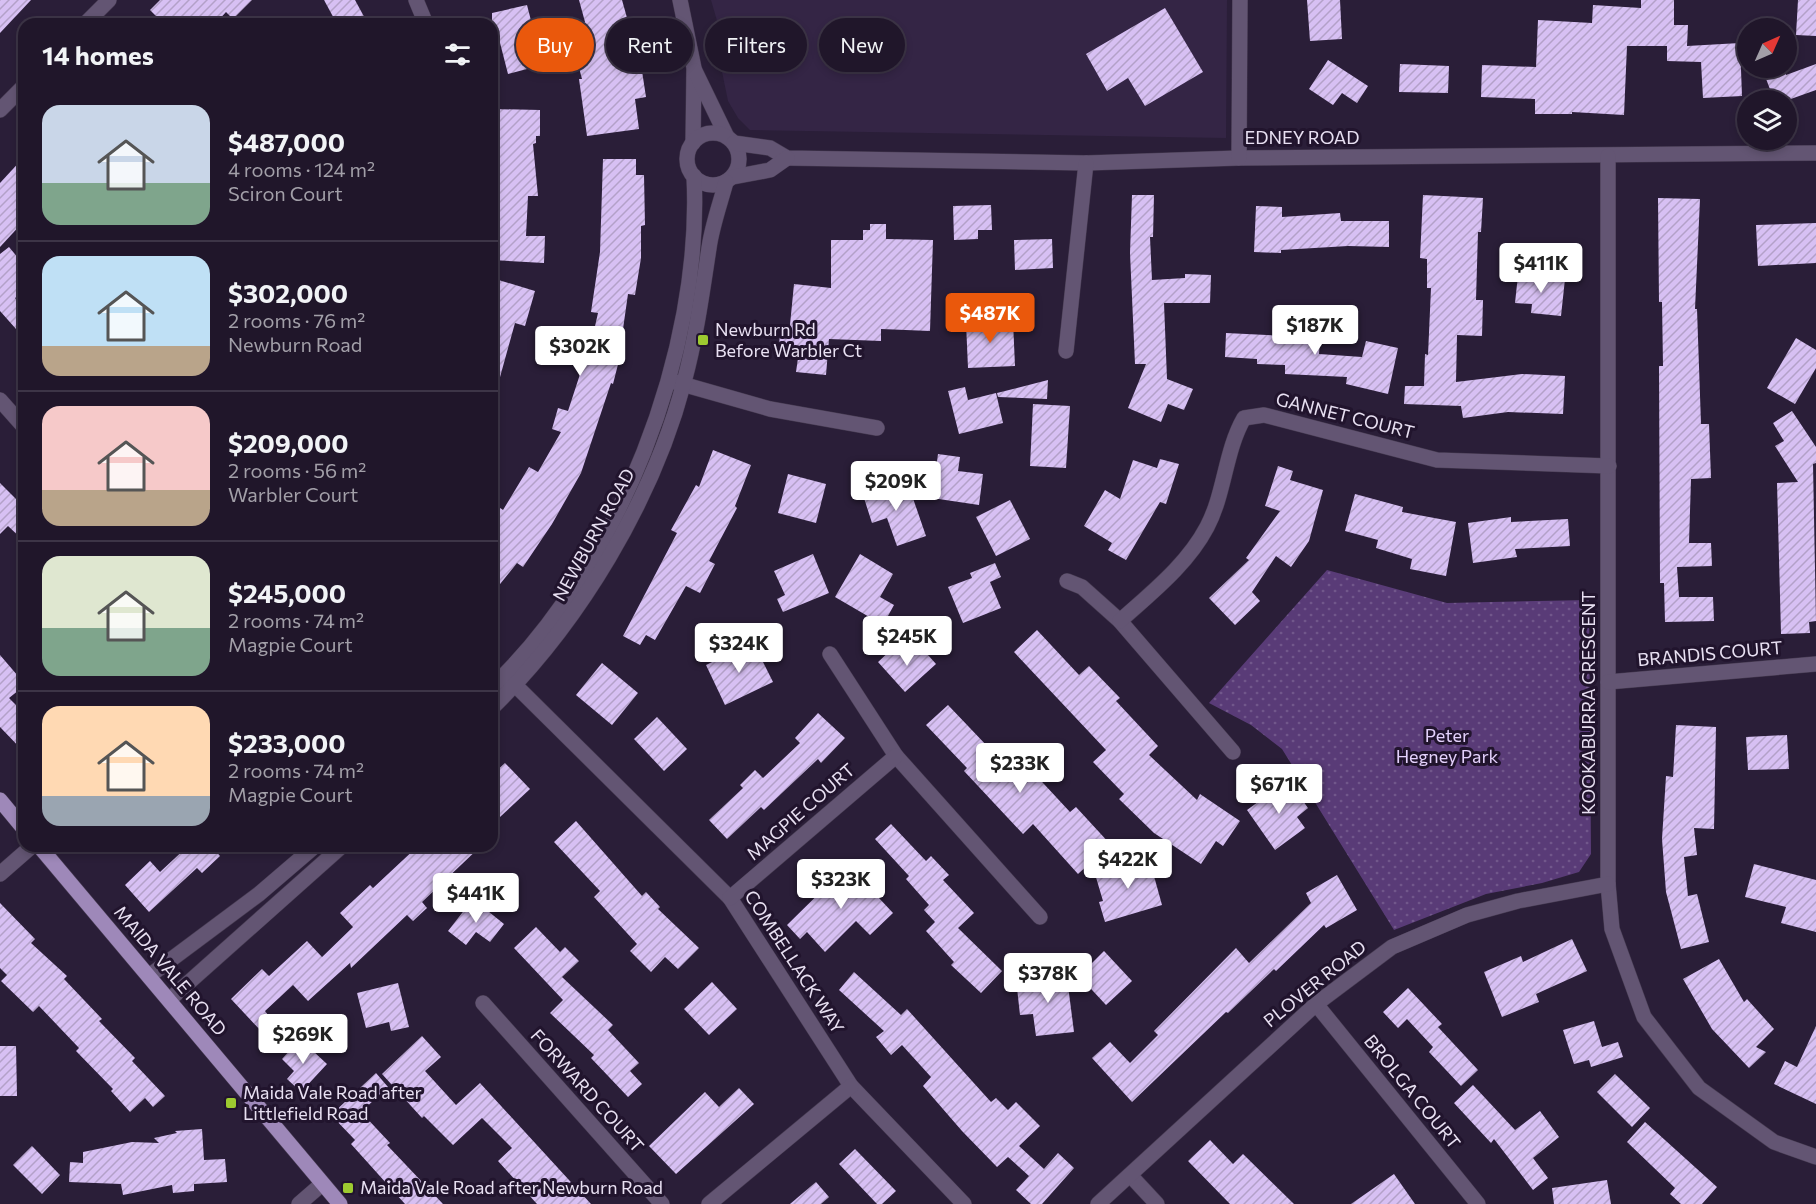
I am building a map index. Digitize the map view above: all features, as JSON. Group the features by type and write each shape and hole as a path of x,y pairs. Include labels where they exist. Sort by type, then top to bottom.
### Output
{"main road":[{"path":"0,800 18,822"},
{"name":"MAIDA VALE ROAD","path":"44,852 322,1184 332,1202"}],"street":[{"path":"91,18 109,0"},
{"path":"416,0 424,18"},
{"path":"680,0 694,68 693,143 687,162 694,177 709,185 730,179 740,160 694,68"},
{"path":"1239,158 1240,0"},
{"path":"0,110 18,92"},
{"path":"693,143 711,133 731,140"},
{"name":"EDNEY ROAD","path":"731,140 770,148 787,158 1086,163 1239,158 1816,153"},
{"name":"KOOKABURRA CRESCENT","path":"1608,156 1608,884 1612,929 1644,1017 1699,1088 1774,1143 1816,1157"},
{"name":"EDNEY ROAD","path":"730,179 770,170 787,158"},
{"path":"1066,351 1086,163"},
{"name":"NEWBURN ROAD","path":"676,382 692,267 696,220 694,177"},
{"name":"NEWBURN ROAD","path":"498,699 605,532 676,382 705,289 709,248 730,179"},
{"path":"676,382 770,409 877,428"},
{"path":"0,400 18,420"},
{"name":"GANNET COURT","path":"1120,621 1165,580 1193,549 1208,525 1236,432 1244,417 1264,415 1437,460 1609,466"},
{"path":"1067,581 1082,587 1120,621 1233,752"},
{"path":"830,654 896,756 1041,917"},
{"name":"BRANDIS COURT","path":"1608,682 1816,664"},
{"name":"NEWBURN ROAD","path":"498,685 510,680"},
{"name":"COMBELLACK WAY","path":"510,680 730,898 851,1086 964,1204"},
{"name":"MAGPIE COURT","path":"730,898 896,756"},
{"path":"0,874 25,852"},
{"path":"148,976 259,894 308,852"},
{"path":"169,1000 335,852"},
{"name":"PLOVER ROAD","path":"1098,1204 1316,1004 1350,976 1392,947 1467,915 1518,901 1608,884"},
{"name":"FORWARD COURT","path":"483,1003 662,1204"},
{"name":"BROLGA COURT","path":"1316,1004 1478,1204"},
{"path":"709,1204 851,1086"},
{"path":"1130,1175 1157,1204"},
{"path":"298,1204 322,1184"}],"shaded area":[{"path":"711,0 1227,0 1226,138 750,130 738,118 728,101 722,72 807,72 807,18 716,18"}],"green space":[{"name":"Peter Hegney Park","path":"1327,570 1447,603 1589,600 1591,854 1579,872 1542,883 1486,894 1394,930 1282,749 1251,725 1209,703"}],"building":[{"path":"0,0 31,0 0,33"},
{"path":"160,0 252,0 234,18 226,12 220,18 154,18 156,16 150,10"},
{"path":"324,0 355,0 365,18 334,18"},
{"path":"579,0 622,0 627,18 606,18 606,72 642,72 646,97 635,99 639,129 587,136 579,79 582,79 580,72 594,72 594,18 584,18"},
{"path":"1307,0 1340,0 1342,39 1310,41"},
{"path":"1641,0 1674,0 1674,25 1688,25 1687,46 1737,43 1737,78 1741,78 1742,90 1737,90 1737,96 1703,98 1701,62 1667,61 1667,46 1627,46 1624,115 1572,112 1572,114 1535,114 1535,99 1481,97 1482,65 1536,67 1538,20 1592,23 1593,5 1641,8"},
{"path":"1798,0 1816,0 1816,36 1797,35"},
{"path":"527,5 530,18 516,18 516,72 508,74 498,39 498,18 492,18 492,13"},
{"path":"1165,8 1203,72 1145,106 1128,78 1107,91 1086,54"},
{"path":"1328,60 1368,86 1357,103 1342,93 1333,105 1309,89"},
{"path":"1400,64 1449,66 1448,93 1399,92"},
{"path":"1816,64 1816,90 1797,97 1797,90 1770,90 1766,78 1797,78 1797,71"},
{"path":"498,109 540,110 540,136 536,136 536,143 533,144 538,196 528,196 526,236 545,236 544,263 498,260"},
{"path":"603,159 636,159 636,175 644,175 645,225 641,226 641,258 635,295 628,294 622,336 625,337 613,384 611,383 581,473 552,524 523,567 517,563 498,587 498,506 503,510 529,467 538,472 561,432 552,429 558,408 568,411 583,365 570,362 574,344 590,348 598,313 591,312 600,252"},
{"path":"18,164 18,228 0,247 0,183"},
{"path":"1132,195 1154,195 1153,237 1150,237 1152,280 1185,278 1185,274 1211,275 1210,303 1164,303 1167,379 1193,389 1184,410 1168,404 1161,422 1128,408 1146,364 1135,364 1130,253"},
{"path":"1423,195 1483,198 1481,232 1478,232 1476,300 1483,300 1482,336 1457,335 1456,382 1522,374 1565,376 1563,414 1508,412 1463,418 1461,406 1404,404 1405,386 1424,386 1425,354 1428,355 1431,288 1427,288 1427,259 1420,258"},
{"path":"1658,198 1700,199 1695,309 1697,309 1701,424 1709,424 1711,478 1691,479 1689,543 1711,543 1712,566 1677,567 1679,597 1713,597 1714,621 1665,622 1664,583 1660,583 1659,366 1663,366 1662,302 1659,302"},
{"path":"991,205 992,230 978,230 978,239 954,240 953,206"},
{"path":"1256,206 1282,207 1282,217 1340,213 1341,221 1389,221 1389,247 1348,246 1281,250 1281,253 1254,252"},
{"path":"1816,223 1816,263 1758,266 1756,225"},
{"path":"870,224 886,224 886,239 933,240 930,331 881,329 881,341 829,339 826,375 796,372 798,358 778,356 780,334 789,335 794,284 831,288 831,240 863,240 863,230 870,230"},
{"path":"1052,239 1053,268 1015,270 1014,240"},
{"path":"9,247 18,258 18,296 15,298 18,302 18,331 0,311 0,254"},
{"path":"1518,275 1565,279 1561,316 1531,313 1532,304 1515,303"},
{"path":"498,280 535,291 525,326 515,323 498,384"},
{"path":"1288,314 1312,315 1310,337 1320,338 1319,354 1362,357 1366,341 1398,348 1388,394 1346,384 1347,377 1285,374 1285,365 1257,364 1257,359 1225,357 1226,333 1287,336"},
{"path":"1013,321 1015,366 968,368 966,323"},
{"path":"1796,338 1816,350 1816,368 1795,404 1767,388"},
{"path":"1048,380 1047,399 998,397 997,393"},
{"path":"965,387 968,400 996,393 1003,423 959,434 948,391"},
{"path":"1033,404 1070,406 1066,468 1030,466"},
{"path":"1792,411 1816,447 1816,463 1813,464 1816,621 1809,622 1810,633 1781,634 1777,483 1798,482 1775,446 1784,441 1773,423"},
{"path":"713,450 751,465 735,506 737,508 709,561 715,564 700,593 686,586 655,640 646,635 640,645 623,636 677,533 671,530 696,485 699,487"},
{"path":"938,454 960,457 958,471 983,474 979,505 932,498"},
{"path":"1160,459 1179,464 1166,504 1160,502 1126,560 1108,550 1112,543 1084,526 1105,490 1120,499 1133,460 1157,468"},
{"path":"1278,466 1293,471 1290,480 1323,490 1309,541 1291,567 1276,556 1252,592 1260,601 1235,625 1209,598 1249,560 1246,558 1280,511 1265,506"},
{"path":"788,474 826,484 816,523 778,513"},
{"path":"907,481 926,536 897,546 887,518 872,523 863,495"},
{"path":"0,483 18,501 18,535 8,526 0,534"},
{"path":"1355,494 1403,507 1402,512 1456,522 1446,576 1410,569 1412,559 1376,548 1378,540 1345,531"},
{"path":"1010,500 1030,539 996,556 976,517"},
{"path":"1511,517 1511,522 1568,519 1570,546 1515,549 1517,557 1473,563 1468,523"},
{"path":"813,554 829,593 783,612 777,599 785,595 774,571"},
{"path":"860,554 893,574 880,597 894,605 883,625 835,597"},
{"path":"995,563 1001,577 990,582 1001,608 963,623 948,587 972,578 970,573"},
{"path":"1037,630 1079,675 1089,666 1120,698 1116,701 1158,746 1149,755 1197,800 1200,794 1240,821 1223,846 1216,841 1201,864 1154,833 1119,799 1124,794 1093,762 1106,750 1014,652"},
{"path":"753,642 773,682 725,705 706,665"},
{"path":"920,646 936,664 905,692 878,662 893,648 905,660"},
{"path":"0,655 18,676 18,691 9,698 18,707 18,746 0,727"},
{"path":"602,663 638,693 612,725 576,695"},
{"path":"948,705 989,748 994,744 1024,777 1031,770 1070,812 1076,807 1111,845 1078,874 1033,824 1023,834 964,771 967,768 926,725"},
{"path":"818,713 845,738 821,763 818,759 764,810 761,807 727,839 709,820 743,788 740,785 755,770 763,778 800,743 795,738"},
{"path":"657,717 687,749 664,771 634,739"},
{"path":"1676,725 1716,727 1714,829 1694,828 1697,855 1684,857 1688,896 1697,894 1709,942 1681,949 1666,892 1662,839 1666,776 1673,777"},
{"path":"1787,735 1789,769 1748,770 1746,737"},
{"path":"505,763 530,789 500,817 498,815 498,769"},
{"path":"1288,780 1308,808 1297,817 1305,828 1275,850 1247,810"},
{"path":"576,821 642,896 646,892 660,907 658,909 699,948 678,969 665,957 651,972 630,951 637,944 594,897 600,891 554,842"},
{"path":"891,824 926,861 931,856 949,875 943,880 974,913 958,928 1002,971 981,993 951,965 954,962 926,931 935,922 924,910 929,905 906,879 909,876 875,839"},
{"path":"182,852 216,852 220,856 202,873 197,868 149,912 125,885 150,861 160,872"},
{"path":"412,852 475,852 422,902 427,908 413,921 407,915 351,968 350,963 308,1001 293,985 265,1011 271,1019 260,1030 231,999 262,969 269,976 307,941 322,957 353,927 340,913 370,885 373,888"},
{"path":"1149,858 1162,905 1105,922 1099,902 1103,901 1095,874"},
{"path":"1754,864 1816,880 1816,932 1781,923 1786,907 1745,897"},
{"path":"848,865 893,913 870,935 856,921 825,952 807,932 800,939 787,925"},
{"path":"1337,875 1357,910 1326,928 1324,925 1276,971 1274,969 1228,1013 1226,1012 1132,1102 1092,1058 1110,1042 1130,1063 1158,1035 1154,1031 1236,948 1249,963 1311,903 1306,893"},
{"path":"473,899 504,924 490,942 476,932 466,945 448,931"},
{"path":"0,903 35,939 31,943 67,976 64,979 102,1019 99,1021 135,1058 132,1061 165,1096 153,1107 145,1098 130,1112 111,1091 113,1089 76,1051 79,1048 39,1006 33,1012 1,981 7,975 0,968"},
{"path":"536,927 560,952 565,947 579,961 562,977 613,1025 608,1030 639,1063 630,1071 642,1084 628,1097 591,1058 594,1055 550,1013 563,1000 514,948"},
{"path":"1572,939 1587,971 1536,994 1539,1002 1502,1017 1484,972 1521,956 1523,962"},
{"path":"1104,951 1132,981 1106,1005 1079,976"},
{"path":"1719,959 1744,1002 1747,999 1774,1029 1756,1047 1766,1052 1749,1068 1712,1029 1683,979"},
{"path":"1066,970 1074,1032 1036,1036 1033,1014 1020,1015 1017,988 1041,985 1039,974"},
{"path":"854,972 901,1015 907,1009 991,1102 996,1098 1008,1110 1016,1102 1040,1126 1019,1146 1044,1169 1058,1153 1074,1168 1042,1204 1031,1204 1016,1190 1029,1176 1008,1157 997,1167 962,1131 923,1086 931,1077 902,1045 891,1055 876,1037 884,1031 839,990"},
{"path":"712,982 737,1009 709,1035 684,1009"},
{"path":"398,983 409,1027 391,1031 389,1022 366,1028 357,993"},
{"path":"1408,988 1442,1024 1438,1027 1478,1070 1461,1086 1429,1052 1433,1047 1407,1019 1398,1028 1383,1012"},
{"path":"1594,1021 1602,1047 1618,1042 1623,1057 1591,1067 1589,1060 1574,1064 1563,1030"},
{"path":"1816,1026 1816,1104 1774,1084 1785,1061 1797,1067"},
{"path":"422,1036 441,1057 425,1071 456,1105 480,1083 591,1204 537,1204 498,1161 512,1148 482,1118 453,1145 424,1116 422,1118 382,1074"},
{"path":"300,1039 327,1064 301,1092 287,1079 294,1071 282,1059"},
{"path":"0,1046 16,1046 17,1096 0,1096"},
{"path":"376,1073 388,1087 361,1112 390,1143 387,1145 443,1204 405,1204 351,1144 355,1140 331,1115"},
{"path":"1615,1074 1650,1108 1632,1127 1597,1092"},
{"path":"1473,1085 1515,1130 1540,1111 1559,1137 1533,1158 1548,1178 1533,1190 1494,1139 1491,1143 1454,1103"},
{"path":"739,1088 754,1104 676,1174 649,1146 705,1092 719,1107"},
{"path":"1645,1122 1717,1187 1702,1204 1681,1204 1670,1194 1675,1188 1627,1142"},
{"path":"202,1129 204,1160 225,1159 227,1182 194,1184 194,1191 173,1193 172,1185 123,1195 121,1184 69,1182 70,1162 83,1163 83,1152 132,1142 159,1143 154,1138 177,1133 175,1131"},
{"path":"1210,1140 1233,1164 1243,1154 1294,1204 1230,1204 1188,1161"},
{"path":"32,1146 60,1175 42,1194 13,1165"},
{"path":"855,1149 896,1191 882,1204 877,1204 839,1164"},
{"path":"1394,1174 1415,1204 1351,1204"},
{"path":"1607,1180 1611,1204 1554,1204 1552,1188"},
{"path":"816,1182 829,1197 821,1204 790,1204"}],"place":[{"name":"Newburn Rd Before Warbler Ct","path":"703,340"},
{"name":"Maida Vale Road after Littlefield Road","path":"231,1103"},
{"name":"Maida Vale Road after Newburn Road","path":"348,1188"}]}
